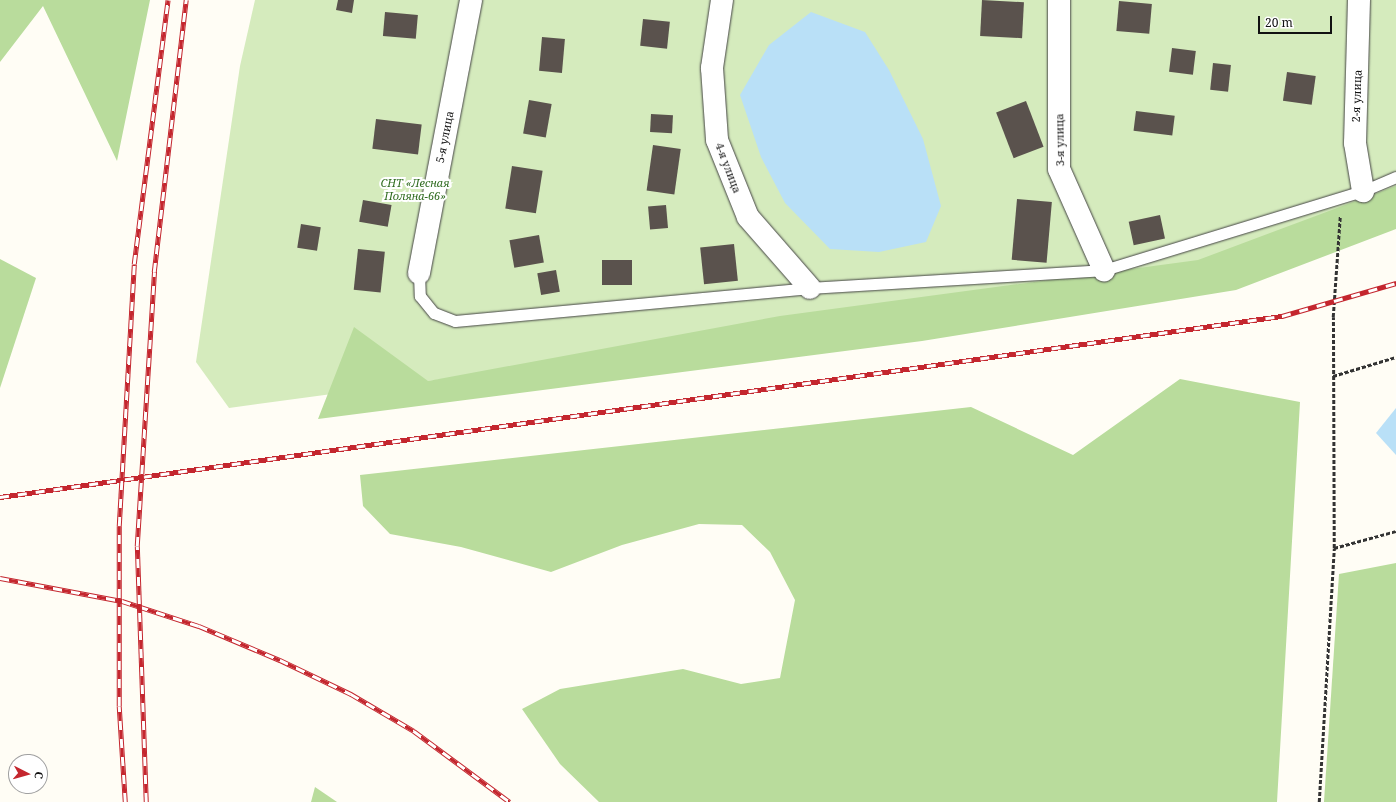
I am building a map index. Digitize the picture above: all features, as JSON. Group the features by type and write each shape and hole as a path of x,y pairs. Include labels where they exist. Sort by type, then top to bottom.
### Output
{"street":[{"name":"5-я улица","path":"419,273 471,0"},
{"name":"4-я улица","path":"722,0 712,68 717,140 748,217 810,288"},
{"name":"3-я улица","path":"1059,0 1060,169 1104,270"},
{"name":"2-я улица","path":"1359,0 1355,143 1363,191"}],"lane":[{"path":"419,273 420,296 434,313 455,321 810,288 1104,270 1363,191 1396,177"}],"path":[{"path":"1319,802 1334,548 1333,317 1341,198"},
{"path":"1333,376 1396,357"},
{"path":"1334,548 1396,532"}],"green space":[{"path":"0,0 150,0 117,161 43,6 0,62"},
{"name":"СНТ «Лесная Поляна-66»","path":"255,0 1396,0 1396,225 1255,269 229,408 196,362 240,66"},
{"path":"1396,186 1396,229 1236,290 922,341 318,419 354,327 428,381 780,316 1198,260"},
{"path":"0,259 36,278 0,388"},
{"path":"1180,379 1300,402 1277,802 599,802 560,764 522,709 560,689 683,669 741,684 780,678 795,600 770,552 742,525 699,524 622,545 551,572 461,547 390,534 363,506 360,475 971,407 1073,455"},
{"path":"1396,563 1396,802 1324,802 1339,574"},
{"path":"315,787 337,802 311,802"}],"water":[{"path":"811,12 865,32 889,70 923,139 941,206 926,242 879,252 830,249 785,203 761,157 740,95 769,45"},
{"path":"1396,408 1396,455 1376,433"}],"building":[{"path":"338,0 354,0 352,13 336,10"},
{"path":"982,0 1024,2 1022,38 980,36"},
{"path":"1119,1 1152,4 1149,34 1116,31"},
{"path":"385,12 418,15 416,39 383,36"},
{"path":"643,19 670,22 667,49 640,46"},
{"path":"542,37 565,39 562,73 539,71"},
{"path":"1172,48 1196,51 1193,75 1169,72"},
{"path":"1213,63 1231,65 1228,92 1210,90"},
{"path":"1287,72 1316,76 1312,105 1283,101"},
{"path":"529,100 552,104 546,137 523,133"},
{"path":"1026,101 1044,147 1014,158 996,112"},
{"path":"1136,111 1175,116 1172,136 1134,131"},
{"path":"651,114 673,115 672,133 650,132"},
{"path":"376,119 422,125 418,154 372,149"},
{"path":"653,145 681,149 674,194 647,191"},
{"path":"512,166 543,171 536,213 505,208"},
{"path":"1017,199 1052,202 1047,263 1012,260"},
{"path":"363,200 392,205 388,227 359,222"},
{"path":"666,205 668,228 650,229 648,207"},
{"path":"1160,215 1165,238 1134,245 1129,222"},
{"path":"301,224 321,227 317,251 297,248"},
{"path":"539,235 544,263 514,268 509,240"},
{"path":"734,244 738,281 704,284 700,248"},
{"path":"358,249 385,252 381,293 354,290"},
{"path":"602,260 632,260 632,285 602,285"},
{"path":"556,270 560,292 541,295 537,273"}],"railway":[{"path":"125,802 119,706 119,526 134,264 168,0"},
{"path":"146,802 137,546 154,272 186,0"},
{"path":"0,497 1282,316 1396,283"},
{"path":"0,578 122,601 199,626 280,660 351,694 414,731 510,802"}]}
